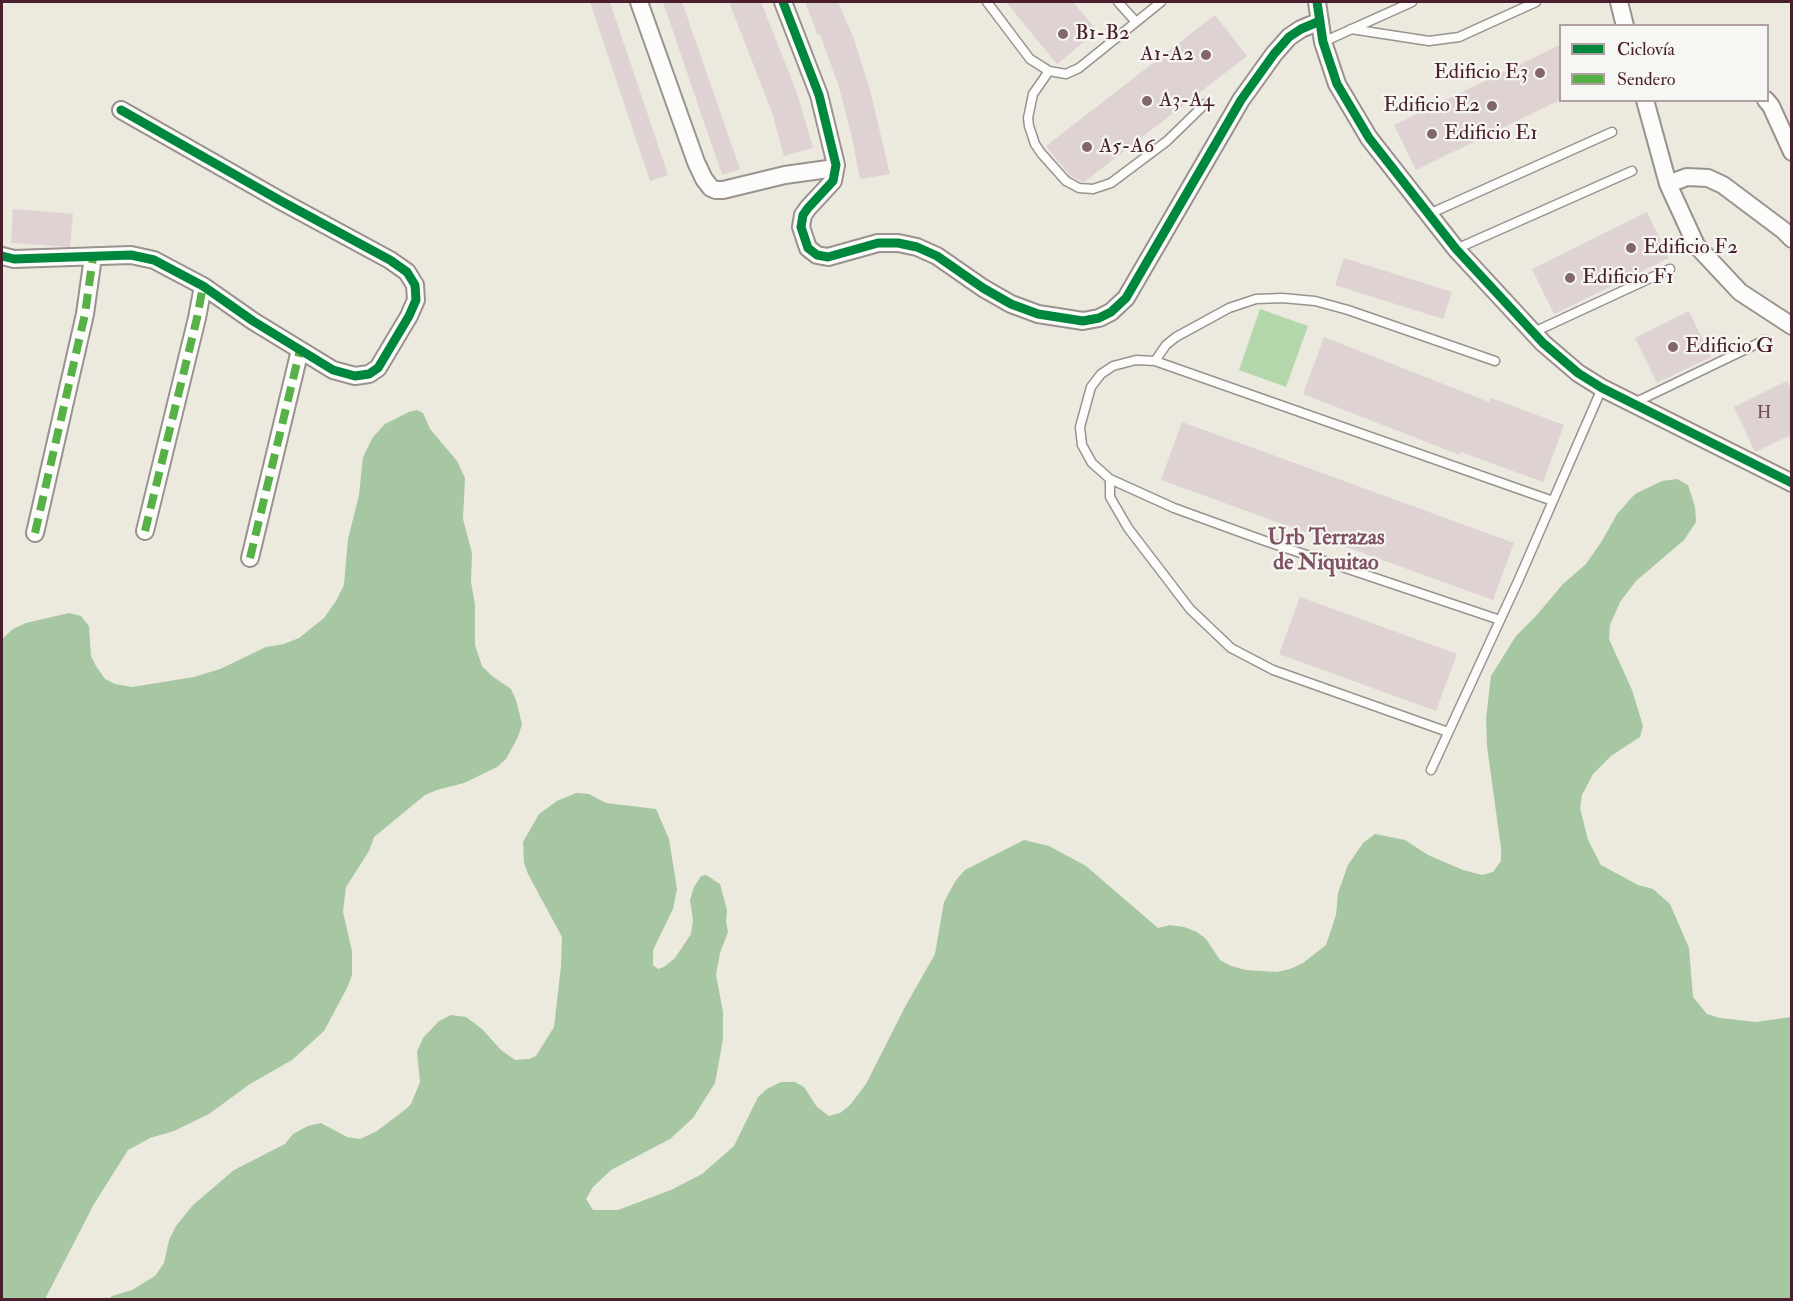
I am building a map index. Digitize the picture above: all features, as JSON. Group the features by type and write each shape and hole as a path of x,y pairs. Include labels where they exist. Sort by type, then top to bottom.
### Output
{"street":[{"path":"639,2 696,162 711,188 723,190 785,176 836,168"},
{"path":"783,2 819,95 836,168 833,182 807,208 801,221 808,248 818,255 837,255 878,243 908,245 937,256 996,297 1024,310 1074,321 1099,318 1116,308 1126,298 1241,100 1274,54 1295,33 1320,21"},
{"path":"1317,2 1323,42 1337,84 1369,138 1456,249 1543,343 1578,373 1602,388 1791,483"},
{"path":"1619,2 1624,24"},
{"path":"1646,102 1668,184 1696,245 1740,292 1791,326"},
{"path":"1767,102 1791,152"},
{"path":"2,256 14,259 141,256 165,265 202,286 300,350 345,374 355,376 373,372 382,362 414,304 416,289 407,272 390,260 121,110"},
{"path":"1668,184 1687,177 1708,178 1723,185 1783,230 1791,239"},
{"path":"34,533 85,314 93,257"},
{"path":"145,531 197,318 202,286"},
{"path":"250,558 300,350"}],"lane":[{"path":"987,2 1030,59 1049,71 1066,74 1073,72 1161,2"},
{"path":"1118,2 1136,22"},
{"path":"1323,42 1412,2"},
{"path":"1351,29 1429,41 1459,38 1536,2"},
{"path":"1049,71 1033,94 1028,118 1029,126 1035,144 1041,153 1066,181 1078,188 1093,189 1111,183 1150,155 1205,104"},
{"path":"1429,214 1612,132"},
{"path":"1456,249 1632,171"},
{"path":"1534,332 1670,269"},
{"path":"1155,361 1170,340 1223,311 1249,301 1275,298 1307,300 1340,307 1495,361"},
{"path":"1634,403 1765,340"},
{"path":"1500,620 1265,541 1174,508 1110,479 1092,463 1082,445 1080,427 1091,387 1101,374 1113,366 1136,360 1155,361 1552,501"},
{"path":"1431,770 1602,388"},
{"path":"1110,479 1110,497 1128,528 1190,609 1231,648 1273,670 1448,732"}],"green space":[{"path":"1260,309 1308,326 1286,387 1239,370"},
{"path":"417,410 423,413 430,429 457,461 465,478 463,519 472,553 471,582 475,605 475,645 482,666 511,689 522,724 518,737 506,759 497,767 464,783 425,795 374,837 369,851 346,887 343,912 352,951 352,975 324,1031 292,1060 250,1084 209,1114 174,1131 150,1138 128,1150 94,1204 45,1299 2,1299 2,639 13,629 26,623 69,613 81,616 89,626 91,656 105,679 115,684 132,687 194,677 220,669 266,647 284,644 299,638 324,618 344,585 348,539 359,495 363,457 373,437 385,424"},
{"path":"1677,479 1688,485 1695,507 1696,522 1684,540 1636,581 1620,602 1610,625 1609,639 1632,690 1643,726 1640,737 1611,756 1593,774 1582,795 1580,808 1588,840 1601,865 1638,885 1653,889 1670,904 1689,948 1693,997 1707,1014 1720,1018 1756,1022 1791,1017 1791,1299 109,1299 132,1290 155,1276 164,1263 169,1240 176,1226 193,1205 234,1170 285,1144 293,1134 308,1126 321,1123 347,1137 360,1139 377,1131 406,1109 411,1104 420,1082 417,1052 423,1038 439,1021 451,1015 466,1017 515,1060 536,1056 554,1027 562,937 528,874 524,863 523,842 539,814 557,801 576,793 589,794 606,803 656,809 669,839 677,889 673,909 653,950 653,965 658,969 664,967 675,958 691,934 693,920 690,900 701,876 706,875 720,884 727,910 728,932 720,953 716,975 723,1012 723,1039 715,1083 693,1118 670,1139 611,1170 593,1187 586,1199 593,1210 618,1210 671,1190 702,1174 734,1146 758,1097 781,1082 795,1082 804,1087 817,1107 829,1116 840,1113 850,1105 866,1084 935,954 944,902 956,880 965,870 1024,840 1049,846 1086,866 1158,928 1170,925 1197,932 1206,939 1220,960 1246,970 1277,972 1290,969 1303,963 1326,945 1336,915 1338,893 1348,865 1363,843 1375,834 1405,840 1428,855 1463,870 1482,875 1493,872 1501,861 1501,848 1487,746 1486,719 1491,676 1516,636 1563,584 1586,564 1617,514 1635,494 1662,481"}],"building":[{"path":"590,2 610,2 668,175 650,181"},
{"path":"663,2 682,2 740,169 722,175"},
{"path":"729,2 761,2 797,93 813,148 784,156 775,120"},
{"path":"805,2 838,2 854,39 870,90 890,174 860,179 838,84 820,34 818,35"},
{"name":"B1-B2","path":"1006,2 1073,2 1097,31 1057,64"},
{"path":"1215,15 1247,56 1084,182 1070,176 1046,146"},
{"path":"1559,45 1559,100 1416,170 1394,125"},
{"path":"13,209 73,214 70,247 11,243"},
{"path":"1647,212 1669,258 1554,314 1532,269"},
{"path":"1344,258 1452,292 1443,319 1335,285"},
{"name":"Edificio G","path":"1689,311 1711,357 1657,383 1635,338"},
{"path":"1324,337 1489,402 1491,398 1564,425 1543,482 1461,452 1460,455 1303,394"},
{"path":"1787,381 1791,390 1791,435 1755,452 1734,407"},
{"path":"1182,422 1514,543 1493,600 1161,480"},
{"path":"1300,597 1457,654 1436,711 1279,654"}],"marked path":[{"path":"35,533 85,314 93,257"},
{"path":"145,531 203,286"},
{"path":"250,558 300,350"}],"cycle path":[{"path":"783,2 819,95 836,165 833,181 803,215 801,227 808,248 817,255 828,257 878,243 898,243 917,247 937,256 983,288 1011,304 1038,314 1083,321 1099,318 1111,312 1126,298 1241,100 1289,37 1320,21"},
{"path":"1317,2 1323,42 1337,84 1369,138 1456,249 1543,343 1578,373 1602,388 1792,483"},
{"path":"2,256 14,259 131,255 154,260 203,286 253,321 333,370 355,376 369,374 378,368 416,300 415,285 407,272 390,260 121,110"}],"place":[{"name":"B1-B2","path":"1063,34"},
{"name":"A1-A2","path":"1206,55"},
{"name":"Edificio E3","path":"1540,73"},
{"name":"A3-A4","path":"1147,101"},
{"name":"Edificio E2","path":"1492,106"},
{"name":"Edificio E1","path":"1432,134"},
{"name":"A5-A6","path":"1087,147"},
{"name":"Edificio F2","path":"1631,248"},
{"name":"Edificio F1","path":"1570,278"},
{"name":"Edificio G","path":"1673,347"}],"district":[{"name":"Urb Terrazas de Niquitao","path":"1326,552"}]}
